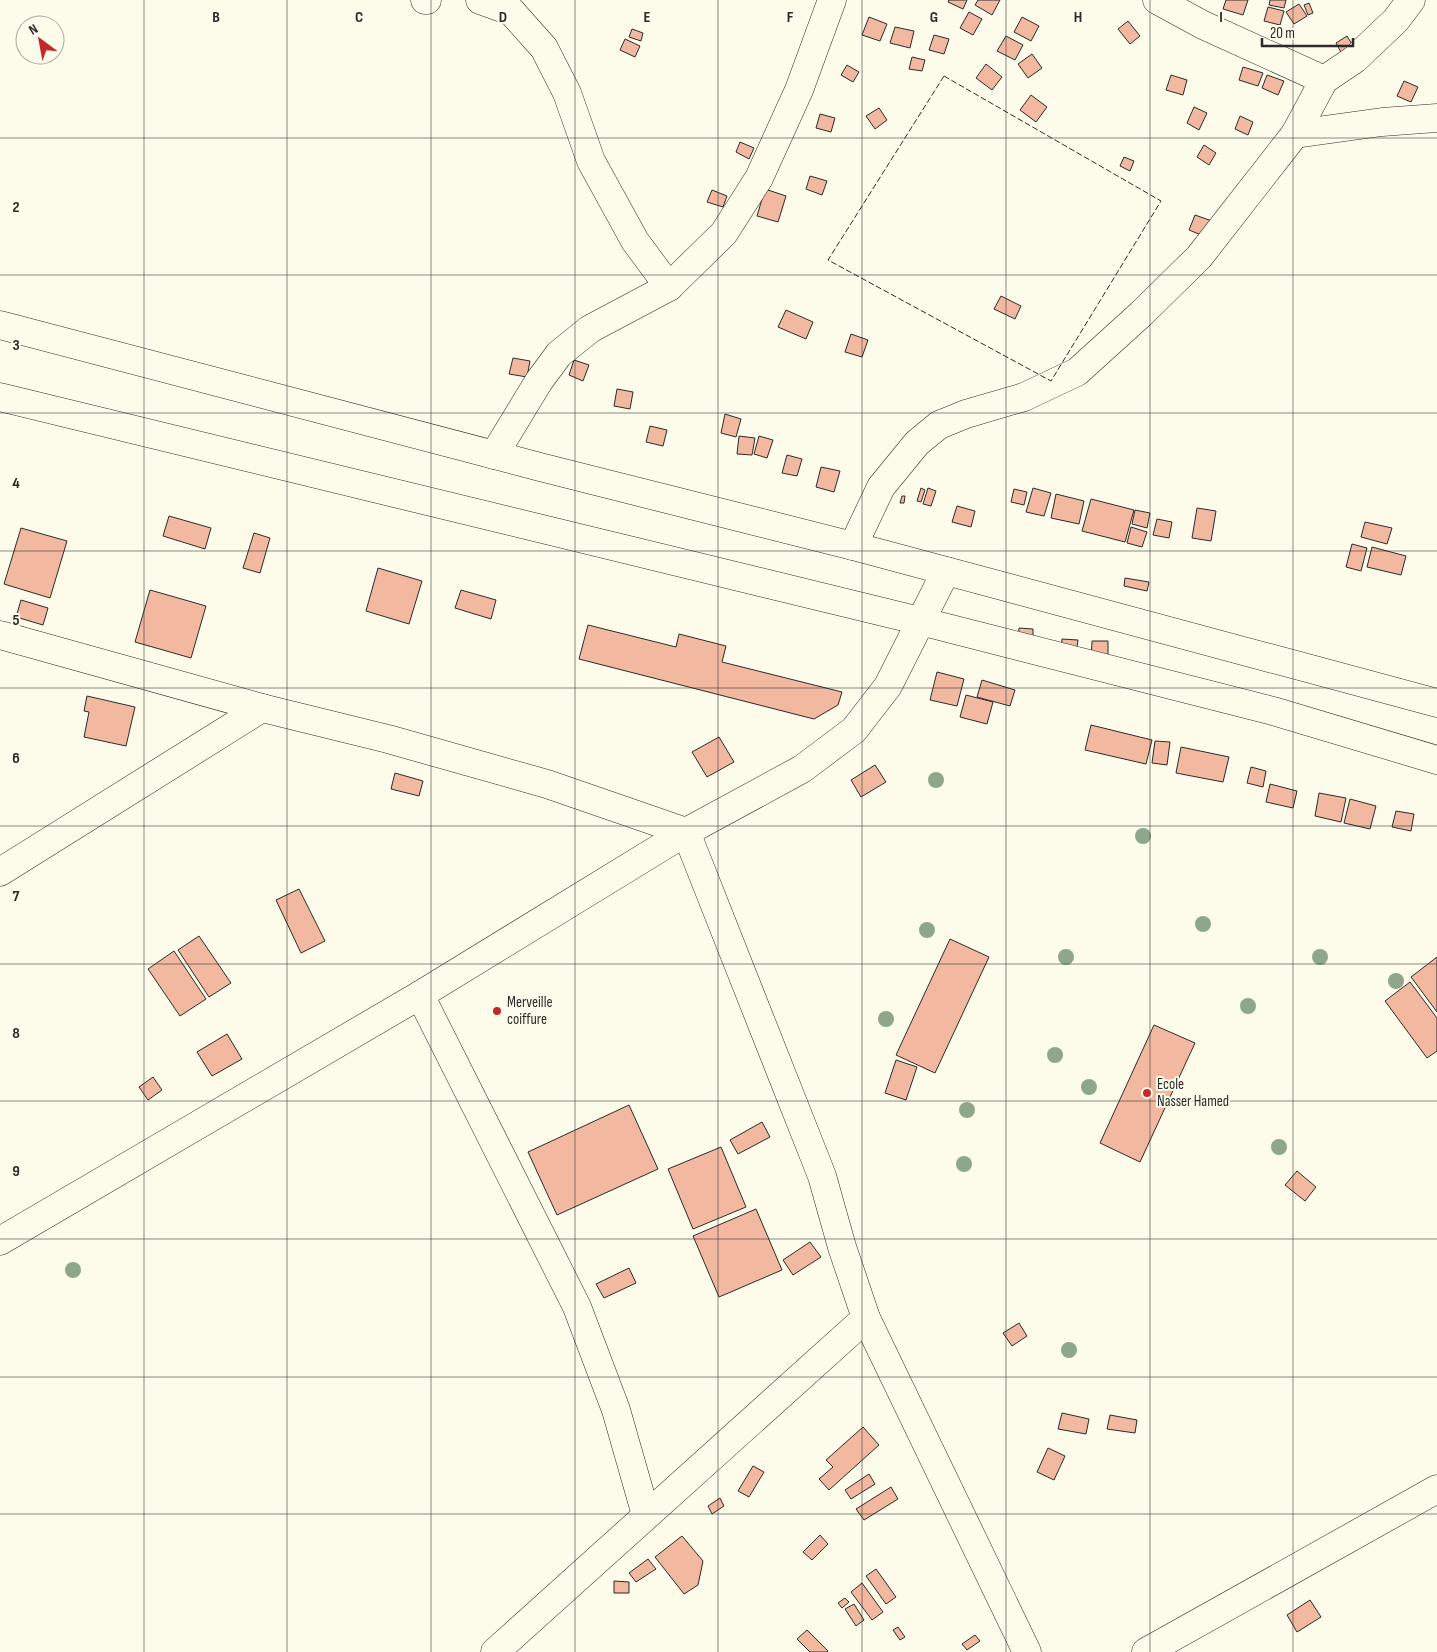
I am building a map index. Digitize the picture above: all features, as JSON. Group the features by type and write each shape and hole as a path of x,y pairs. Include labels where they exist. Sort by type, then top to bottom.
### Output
{"street":[{"path":"480,0 511,10 544,48 567,93 591,161 635,241 669,287"},
{"path":"494,455 539,381 559,354 590,329 669,287 724,233 759,178 799,90 832,0"},
{"path":"1157,0 1203,25 1324,80"},
{"path":"853,546 881,487 917,443 938,425 966,414 1024,397 1077,372 1141,314 1199,257 1295,134 1324,80 1355,58 1396,20 1412,0"},
{"path":"1295,134 1382,122 1437,118"},
{"path":"0,325 494,455 946,570 1437,703"},
{"path":"0,397 920,621 1273,711 1437,760"},
{"path":"0,1241 420,995 686,832 802,769 854,730 888,686 946,570"},
{"path":"0,635 262,708 388,739 538,781 686,832 822,1176 842,1247 866,1318 1027,1652"},
{"path":"0,872 262,708"},
{"path":"420,995 577,1307 616,1410 646,1515"},
{"path":"495,1652 866,1318"},
{"path":"1146,1652 1437,1489"}],"building":[{"path":"949,0 967,0 963,9 948,2"},
{"path":"978,0 1000,0 992,15 975,5"},
{"path":"1226,0 1248,0 1243,15 1223,9"},
{"path":"1270,0 1286,0 1284,8 1269,5"},
{"path":"1309,3 1313,13 1308,15 1304,5"},
{"path":"1299,4 1307,16 1294,24 1286,12"},
{"path":"1268,7 1284,11 1280,25 1264,21"},
{"path":"969,12 982,19 973,35 960,28"},
{"path":"869,17 887,24 880,41 862,35"},
{"path":"1022,17 1039,26 1031,41 1014,32"},
{"path":"1128,21 1140,36 1130,44 1118,29"},
{"path":"895,27 914,31 910,48 890,43"},
{"path":"632,29 643,33 641,41 629,37"},
{"path":"934,35 949,39 944,54 929,50"},
{"path":"1006,36 1023,45 1015,60 997,51"},
{"path":"1347,36 1355,49 1343,56 1336,43"},
{"path":"625,39 640,46 635,57 620,50"},
{"path":"1032,54 1042,68 1028,78 1018,64"},
{"path":"912,57 925,60 922,71 909,69"},
{"path":"986,64 1002,77 992,90 976,78"},
{"path":"847,65 859,72 853,82 841,75"},
{"path":"1243,67 1263,73 1258,86 1239,80"},
{"path":"1171,75 1187,80 1183,95 1166,90"},
{"path":"1267,75 1284,81 1278,95 1262,88"},
{"path":"1404,81 1418,87 1411,102 1397,96"},
{"path":"1031,95 1047,107 1036,122 1020,110"},
{"path":"1194,107 1207,113 1199,130 1187,123"},
{"path":"879,108 887,120 875,129 866,116"},
{"path":"820,114 835,118 831,132 816,128"},
{"path":"1240,116 1253,122 1248,135 1235,129"},
{"path":"740,142 754,148 749,159 736,152"},
{"path":"1204,145 1216,153 1209,165 1197,157"},
{"path":"1124,157 1134,161 1130,171 1120,166"},
{"path":"810,176 827,181 822,195 806,189"},
{"path":"765,189 786,196 778,222 757,216"},
{"path":"712,190 727,196 723,207 707,202"},
{"path":"1195,215 1212,221 1206,237 1189,230"},
{"path":"1001,296 1021,306 1015,319 994,309"},
{"path":"786,310 813,322 806,339 778,327"},
{"path":"851,334 868,340 862,357 845,352"},
{"path":"513,358 530,361 527,377 509,374"},
{"path":"574,360 589,365 583,381 569,375"},
{"path":"617,389 633,392 630,409 614,406"},
{"path":"725,414 741,419 736,437 721,433"},
{"path":"650,426 667,430 663,446 646,442"},
{"path":"739,436 755,438 752,455 737,454"},
{"path":"759,436 773,440 767,458 754,454"},
{"path":"787,455 802,459 797,476 782,473"},
{"path":"821,467 840,471 834,492 816,487"},
{"path":"921,488 925,490 921,502 917,501"},
{"path":"928,488 936,491 931,506 923,504"},
{"path":"1033,488 1051,493 1044,516 1026,512"},
{"path":"1014,489 1027,492 1024,505 1011,502"},
{"path":"1056,494 1084,501 1079,524 1051,518"},
{"path":"902,496 905,496 904,503 900,503"},
{"path":"1091,499 1134,510 1125,542 1082,531"},
{"path":"957,506 975,511 971,527 952,522"},
{"path":"1197,508 1216,511 1211,541 1192,538"},
{"path":"1135,510 1150,513 1147,528 1132,524"},
{"path":"169,516 211,528 205,549 163,536"},
{"path":"1157,519 1172,522 1169,538 1153,535"},
{"path":"1365,522 1392,528 1387,544 1361,537"},
{"path":"1131,527 1147,532 1142,547 1127,543"},
{"path":"21,528 67,541 50,598 4,584"},
{"path":"254,533 270,538 260,573 243,568"},
{"path":"1352,544 1367,548 1361,571 1346,567"},
{"path":"1372,547 1406,556 1401,575 1367,567"},
{"path":"378,568 422,581 409,624 366,611"},
{"path":"1125,578 1149,582 1147,591 1124,586"},
{"path":"150,590 206,606 191,658 135,642"},
{"path":"461,590 496,600 491,619 455,608"},
{"path":"21,600 48,608 43,625 16,617"},
{"path":"588,625 676,647 679,634 726,646 722,662 842,692 838,705 814,719 579,659"},
{"path":"1019,628 1033,629 1033,640 1018,639"},
{"path":"1062,639 1078,640 1076,655 1061,654"},
{"path":"1092,641 1108,641 1108,665 1091,664"},
{"path":"937,672 964,679 957,706 930,700"},
{"path":"982,680 1015,690 1010,706 977,697"},
{"path":"966,695 993,702 987,724 960,717"},
{"path":"87,696 135,707 126,746 84,737 89,712 84,711"},
{"path":"1091,725 1152,740 1146,764 1085,750"},
{"path":"719,737 734,762 707,777 692,752"},
{"path":"1155,741 1170,742 1167,765 1152,763"},
{"path":"1181,747 1229,757 1223,782 1176,773"},
{"path":"875,765 886,782 861,797 851,780"},
{"path":"1251,767 1266,771 1263,787 1247,783"},
{"path":"395,773 423,781 419,796 391,789"},
{"path":"1270,784 1297,791 1293,808 1266,802"},
{"path":"1319,793 1346,798 1341,822 1315,816"},
{"path":"1350,799 1376,806 1370,829 1344,823"},
{"path":"1396,811 1414,814 1411,831 1392,827"},
{"path":"299,889 325,941 301,953 276,900"},
{"path":"199,936 231,983 209,997 178,950"},
{"path":"950,939 989,957 935,1073 896,1055"},
{"path":"174,951 206,999 180,1016 148,969"},
{"path":"1437,957 1437,1012 1411,977"},
{"path":"1410,982 1437,1018 1437,1051 1427,1058 1385,1001"},
{"name":"Ecole Nasser Hamed","path":"1154,1025 1195,1043 1140,1162 1100,1143"},
{"path":"227,1034 242,1059 212,1076 197,1052"},
{"path":"896,1060 917,1067 906,1100 885,1093"},
{"path":"153,1077 162,1090 148,1100 139,1087"},
{"path":"629,1105 658,1169 557,1215 528,1152"},
{"path":"762,1122 770,1137 738,1154 730,1140"},
{"path":"721,1147 746,1207 693,1229 668,1169"},
{"path":"1297,1171 1316,1187 1305,1201 1285,1185"},
{"path":"756,1209 782,1270 719,1297 693,1236"},
{"path":"810,1242 821,1257 793,1275 783,1260"},
{"path":"629,1268 636,1283 604,1298 596,1284"},
{"path":"1019,1323 1027,1336 1012,1346 1003,1333"},
{"path":"1062,1413 1089,1419 1086,1434 1058,1429"},
{"path":"1110,1415 1137,1420 1135,1433 1107,1429"},
{"path":"863,1427 879,1445 829,1490 819,1479 833,1467 826,1460"},
{"path":"1048,1448 1065,1456 1054,1480 1037,1472"},
{"path":"753,1466 764,1472 749,1497 738,1491"},
{"path":"869,1474 875,1484 851,1499 845,1490"},
{"path":"891,1487 898,1499 864,1520 856,1509"},
{"path":"720,1498 724,1506 712,1514 708,1506"},
{"path":"820,1535 828,1544 812,1560 803,1552"},
{"path":"682,1536 703,1561 698,1585 684,1594 655,1557"},
{"path":"648,1559 656,1569 636,1582 629,1573"},
{"path":"876,1569 896,1597 886,1604 866,1576"},
{"path":"614,1581 629,1582 629,1593 614,1593"},
{"path":"862,1583 883,1612 872,1620 851,1592"},
{"path":"845,1598 849,1602 842,1608 838,1603"},
{"path":"1310,1600 1321,1617 1297,1632 1287,1615"},
{"path":"854,1604 864,1620 856,1626 845,1609"},
{"path":"898,1627 905,1637 900,1640 893,1630"},
{"path":"807,1630 827,1652 810,1652 797,1639"},
{"path":"975,1635 980,1641 967,1650 962,1644"}],"fence":[{"path":"944,76 1161,201 1051,381 828,260 944,76"}],"place":[{"name":"Merveille coiffure","path":"497,1011"},
{"name":"Ecole Nasser Hamed","path":"1147,1093"}]}
